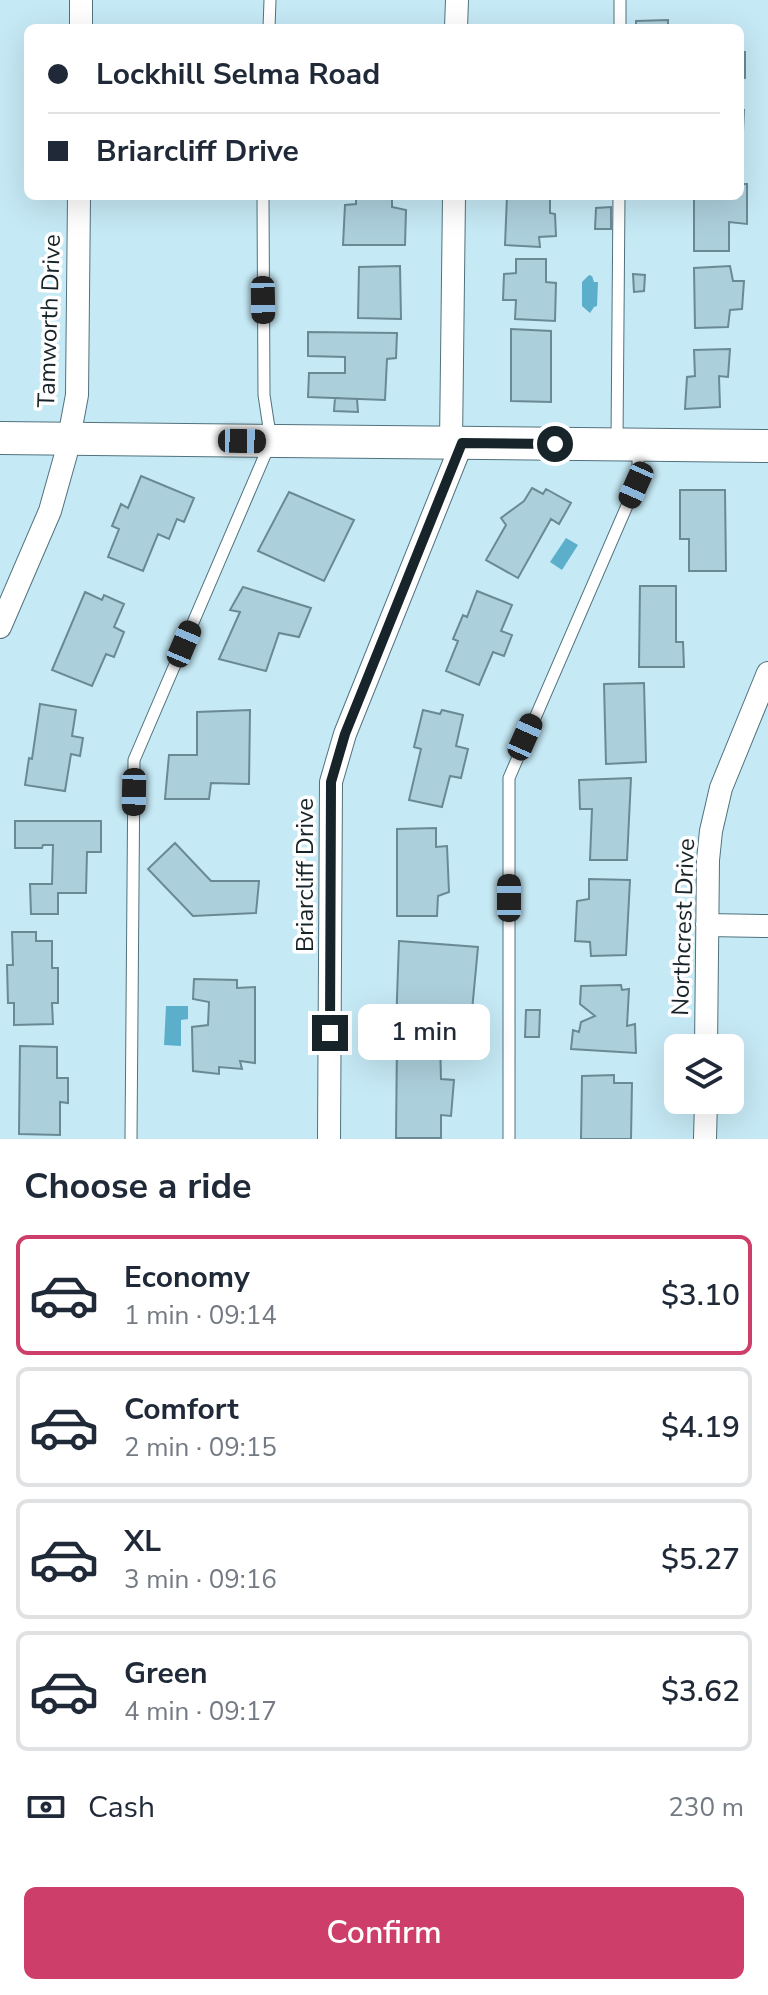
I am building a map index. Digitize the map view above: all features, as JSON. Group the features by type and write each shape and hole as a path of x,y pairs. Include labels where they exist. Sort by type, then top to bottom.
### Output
{"main road":[{"path":"0,438 768,446"}],"street":[{"path":"81,0 81,24"},
{"path":"456,24 457,0"},
{"name":"Tamworth Drive","path":"0,627 50,511 66,454 77,395 79,200"},
{"name":"Briarcliff Drive","path":"329,1139 331,782 345,734 457,443 454,200"},
{"name":"Northcrest Drive","path":"706,1034 711,831 721,788 768,673"},
{"path":"707,925 768,926"},
{"path":"705,1139 706,1114"}],"lane":[{"path":"269,24 270,0"},
{"path":"620,0 620,24"},
{"path":"131,1139 134,760 271,441 264,395 263,200"},
{"path":"509,1139 509,778 636,485 638,467 628,445 619,200"}],"water":[{"path":"589,275 594,282 598,282 597,306 590,313 582,306 582,282"},
{"path":"566,538 578,545 562,570 550,562"},
{"path":"166,1006 188,1006 188,1019 181,1020 181,1046 164,1045"}],"building":[{"path":"668,20 668,24 636,24 636,21"},
{"path":"744,184 747,184 747,224 729,222 729,251 694,251 694,200 744,200"},
{"path":"356,200 392,200 392,207 406,210 405,245 343,245 345,205 356,204"},
{"path":"507,200 550,200 550,213 555,214 556,236 539,237 540,247 505,245"},
{"path":"611,207 611,229 595,229 596,208"},
{"path":"516,259 546,259 546,282 556,283 555,321 515,319 516,300 503,300 504,274 516,273"},
{"path":"400,266 401,319 358,318 359,267"},
{"path":"730,266 733,281 744,281 742,309 730,310 728,327 695,328 694,268"},
{"path":"633,274 645,275 644,291 634,292"},
{"path":"511,329 551,331 551,402 511,401"},
{"path":"308,332 397,333 396,358 387,359 385,400 308,397 309,373 345,373 345,357 308,356"},
{"path":"730,349 728,377 719,376 720,407 685,409 687,377 695,376 694,350"},
{"path":"335,398 357,399 358,412 334,411"},
{"path":"141,476 194,498 184,522 177,519 169,539 158,534 143,571 108,557 119,529 112,526 121,504 128,508"},
{"path":"532,488 543,494 546,489 571,503 559,524 551,519 518,578 486,560 506,525 501,518 524,501"},
{"path":"680,490 725,490 726,571 689,571 689,539 680,539"},
{"path":"289,492 354,520 324,581 258,551"},
{"path":"640,586 676,586 676,642 683,642 684,667 639,667"},
{"path":"243,587 311,608 299,637 279,633 266,671 219,659 240,612 230,610"},
{"path":"477,591 512,605 501,631 512,635 504,656 493,652 479,685 446,671 458,641 453,639 463,615 467,617"},
{"path":"85,592 102,600 104,595 124,604 114,627 124,632 114,657 106,654 92,686 52,670"},
{"path":"644,683 646,762 606,764 604,684"},
{"path":"40,704 76,710 72,736 83,738 80,756 71,754 65,791 25,785"},
{"path":"250,710 249,784 211,783 209,799 165,799 169,755 197,755 197,712"},
{"path":"423,710 463,715 456,746 468,749 461,778 450,776 442,807 409,800 421,749 414,747"},
{"path":"631,778 627,860 590,860 592,809 580,809 579,780"},
{"path":"15,821 101,821 101,852 87,852 86,893 58,893 58,914 31,914 30,884 52,884 53,845 15,848"},
{"path":"436,828 436,847 447,846 449,892 438,896 437,916 397,916 397,829"},
{"path":"175,843 211,881 259,881 256,913 193,916 148,869"},
{"path":"589,879 630,880 626,955 591,956 590,942 575,941 577,901 589,899"},
{"path":"12,932 36,932 36,941 52,941 52,968 58,968 58,1003 52,1003 53,1024 14,1025 14,1003 8,1003 7,965 13,965"},
{"path":"399,941 478,947 470,1032 396,1026"},
{"path":"194,979 237,980 237,988 255,987 255,1063 240,1061 242,1069 219,1067 219,1074 193,1071 192,1027 208,1025 209,1002 193,999"},
{"path":"621,985 622,990 629,989 627,1026 635,1024 636,1053 571,1049 573,1030 579,1032 581,1022 595,1016 580,1004 581,986"},
{"path":"526,1010 540,1010 539,1037 525,1037"},
{"path":"440,1040 441,1079 454,1080 451,1116 441,1115 441,1138 396,1138 397,1041"},
{"path":"20,1046 57,1047 57,1078 68,1078 68,1103 60,1102 60,1135 19,1134"},
{"path":"614,1075 614,1083 632,1083 631,1139 581,1139 582,1076"}],"route":[{"path":"330,1033 331,782 345,734 462,443 555,444"}]}
